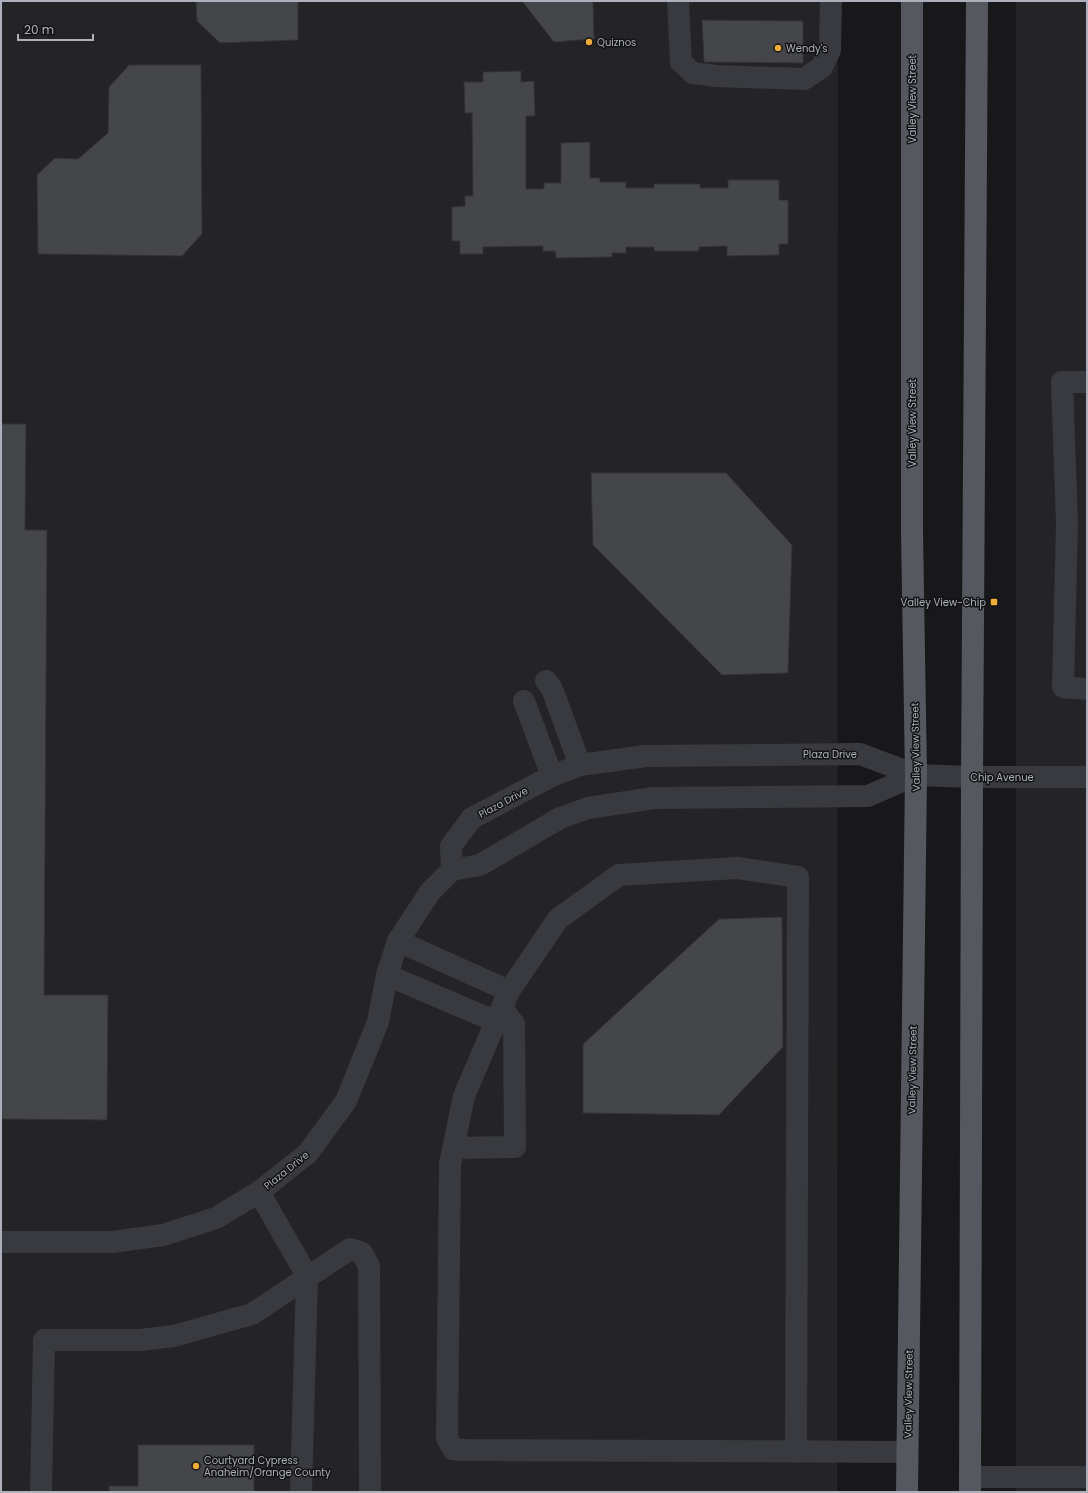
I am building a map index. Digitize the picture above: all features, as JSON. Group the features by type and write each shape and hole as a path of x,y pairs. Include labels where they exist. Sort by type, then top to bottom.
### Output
{"main road":[{"name":"Valley View Street","path":"907,1492 916,775 912,531 912,1"},
{"path":"970,1484 972,777 978,1"}],"street":[{"path":"678,1 680,62 693,73 716,76 804,79 822,67 830,50 831,1"},
{"path":"1087,382 1062,382 1067,523 1063,687 1087,689"},
{"path":"546,681 553,692 580,765"},
{"path":"524,702 552,776"},
{"name":"Plaza Drive","path":"1,1242 112,1242 163,1235 216,1218 259,1192 308,1153 346,1101 378,1022 387,975 398,941 430,892 452,870 451,846 472,818 552,776 580,765 646,756 860,754 916,775"},
{"path":"452,870 480,865 560,818 588,808 654,798 868,796 916,775"},
{"name":"Chip Avenue","path":"916,775 972,777 1087,777"},
{"path":"796,1452 798,877 737,868 619,875 558,919 503,1007 464,1096 450,1164 447,1438 453,1449 464,1450 796,1452 907,1452"},
{"path":"398,941 503,1007 514,1024 515,1147 454,1148"},
{"path":"387,975 503,1007"},
{"path":"259,1192 307,1276 302,1492"},
{"path":"41,1492 44,1340 140,1340 174,1336 252,1314 307,1276 350,1249 362,1253 369,1266 370,1492"},
{"path":"970,1484 1087,1477"}],"shaded area":[{"path":"1,1 838,1 837,1492 1,1492"},
{"path":"1016,1 1087,1 1087,1492 1016,1492"}],"building":[{"path":"196,1 298,1 298,40 220,43 197,21"},
{"path":"522,1 593,1 594,39 554,42"},
{"path":"702,20 803,21 803,63 704,62"},
{"path":"129,65 201,65 202,234 182,256 38,254 37,175 55,158 78,159 108,133 109,87"},
{"path":"521,71 521,82 534,81 535,116 526,116 526,189 544,189 544,183 561,183 561,143 590,142 590,178 600,178 600,182 626,182 626,188 654,188 654,184 700,184 700,188 728,188 728,180 779,180 779,200 788,200 788,244 779,244 779,255 727,256 727,246 699,247 699,251 654,251 654,247 626,247 626,253 612,253 612,257 556,258 555,251 543,251 543,246 483,247 483,254 460,254 460,241 452,241 452,207 465,206 465,196 473,196 472,113 465,113 464,82 483,82 483,72"},
{"path":"1,424 26,424 25,530 47,530 44,995 108,995 107,1120 1,1119"},
{"path":"591,473 726,473 792,545 788,673 722,675 593,545"},
{"path":"782,917 783,1047 719,1115 583,1113 583,1044 719,919"},
{"name":"Courtyard Cypress Anaheim/Orange County","path":"138,1445 254,1445 254,1492 109,1492 109,1486 138,1486"}],"place":[{"name":"Quiznos","path":"589,42"},
{"name":"Wendy's","path":"778,48"},
{"name":"Valley View-Chip","path":"994,602"},
{"name":"Courtyard Cypress Anaheim/Orange County","path":"196,1466"}]}
